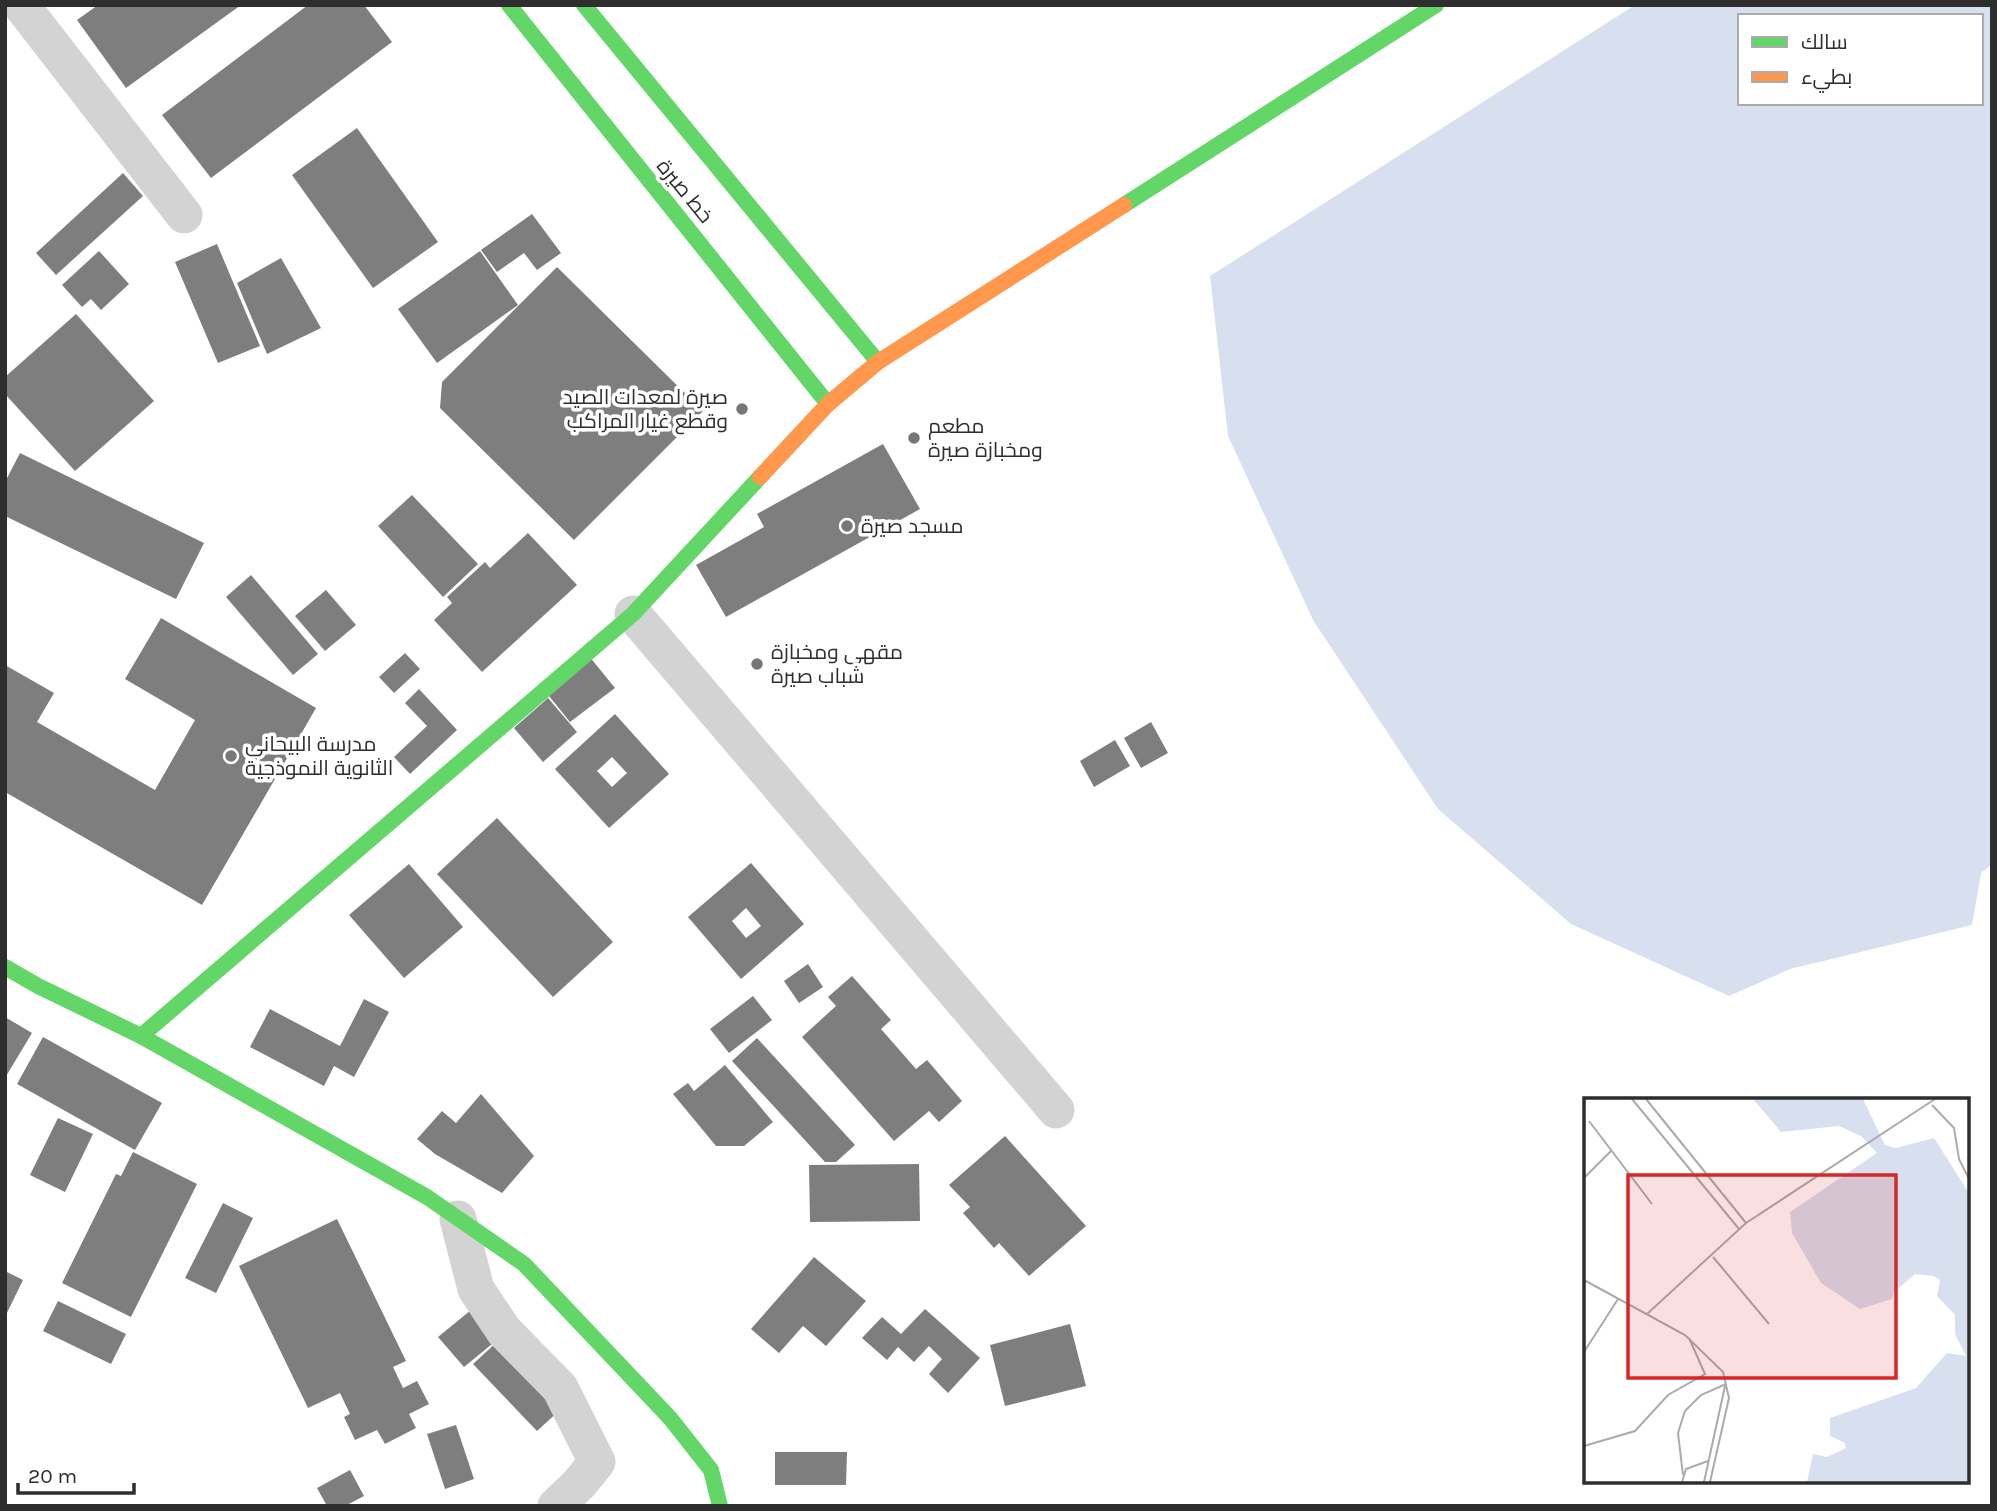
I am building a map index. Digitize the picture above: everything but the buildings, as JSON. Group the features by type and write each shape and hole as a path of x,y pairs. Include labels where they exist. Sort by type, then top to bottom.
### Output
{"street":[{"path":"21,5 184,215"},
{"name":"خط صيرة","path":"509,5 828,404"},
{"name":"خط صيرة","path":"584,5 878,362"},
{"path":"141,1036 633,614 828,404 878,362 1436,5"},
{"path":"633,614 1056,1110"},
{"path":"5,967 141,1036 427,1197 524,1264 670,1418 711,1470 720,1506"},
{"path":"458,1219 476,1289 504,1331 560,1388 597,1462 556,1506"}],"water":[{"path":"1635,5 1992,5 1992,864 1981,873 1972,925 1790,969 1729,996 1571,924 1438,809 1313,620 1228,436 1210,276"}],"traffic: fast":[{"path":"509,5 828,404"},
{"path":"584,5 878,362"},
{"path":"1124,205 1436,5"},
{"path":"141,1036 633,614 760,477"},
{"path":"5,967 141,1036 427,1197 524,1264 670,1418 711,1470 720,1506"}],"traffic: slow":[{"path":"760,477 828,404 878,362 1124,205"}],"place":[{"name":"صيرة لمعدات الصيد وقطع غيار المراكب","path":"742,409"},
{"name":"مطعم ومخبازة صيرة","path":"914,438"},
{"name":"مسجد صيرة","path":"847,526"},
{"name":"مقهى ومخبازة شباب صيرة","path":"757,664"},
{"name":"مدرسة البيحاني الثانوية النموذجية","path":"231,756"}]}
